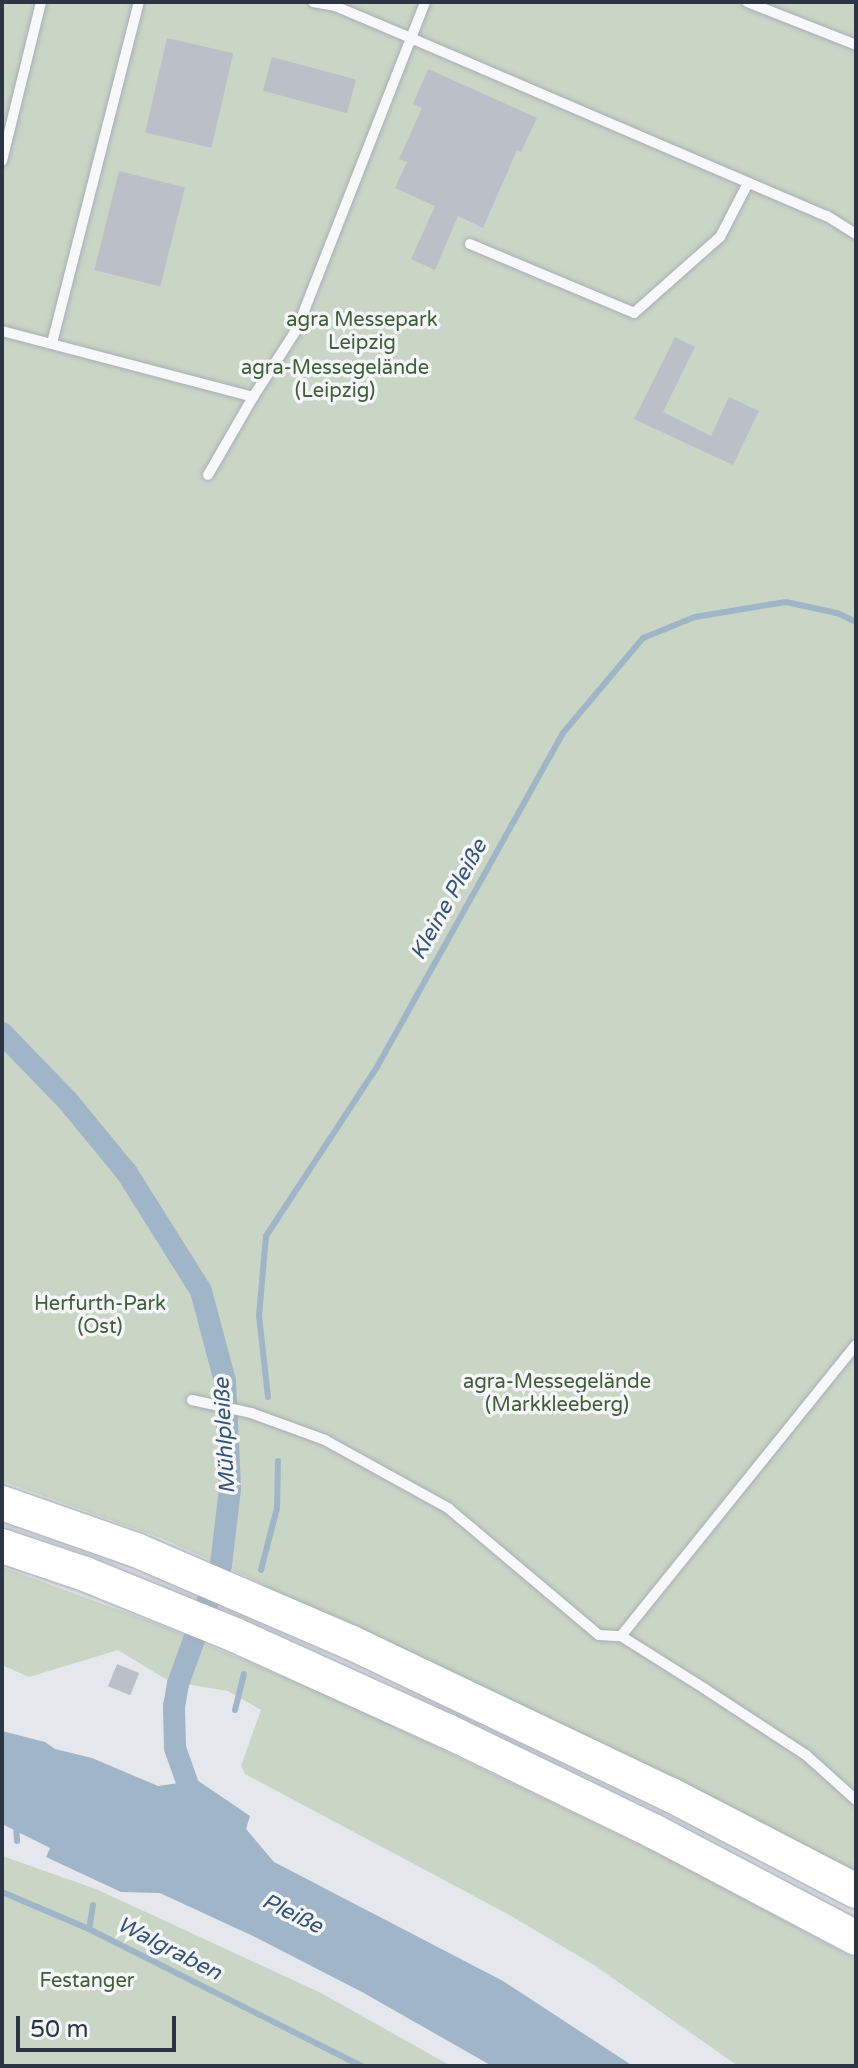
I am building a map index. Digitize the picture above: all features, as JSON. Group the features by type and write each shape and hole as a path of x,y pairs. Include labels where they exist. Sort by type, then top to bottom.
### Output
{"highway":[{"path":"2,1503 175,1566 473,1698 856,1891"},
{"path":"2,1546 235,1635 447,1731 655,1832 856,1938"}],"lane":[{"path":"2,161 41,2"},
{"path":"52,343 139,2"},
{"path":"313,2 335,4 747,185 827,216 856,234"},
{"path":"208,475 297,329 425,2"},
{"path":"747,2 856,45"},
{"path":"470,244 634,313 720,237 747,185"},
{"path":"2,331 253,397"},
{"path":"621,1636 856,1345"},
{"path":"192,1400 251,1413 325,1440 448,1508 599,1635 621,1636 806,1755 856,1800"}],"green space":[{"path":"2,2 856,2 856,1875 274,1592 255,1580 161,1538 2,1481"},
{"path":"2,1567 155,1623 346,1703 677,1863 856,1959 856,2066 738,2066 594,1965 504,1912 245,1774 241,1766 261,1710 228,1691 169,1681 118,1650 29,1677 2,1665"},
{"name":"Festanger","path":"2,1856 96,1889 321,1993 451,2066 2,2066"}],"water":[{"name":"Pleiße","path":"2,1731 92,1758 158,1786 179,1783 177,1777 191,1771 194,1778 250,1816 246,1829 274,1862 503,1981 633,2066 492,2066 362,1992 255,1937 160,1893 121,1892 46,1857 50,1848 2,1824"}],"building":[{"path":"167,38 233,53 211,148 145,133"},
{"path":"272,57 356,80 347,113 263,91"},
{"path":"428,69 537,118 521,152 517,150 483,228 458,216 435,270 411,259 435,206 395,188 407,162 399,159 422,108 413,104"},
{"path":"119,171 185,187 160,286 94,270"},
{"path":"675,337 695,347 663,412 711,436 729,397 759,411 733,465 634,419"},
{"path":"117,1664 139,1673 130,1695 108,1686"}],"waterway":[{"name":"Kleine Pleiße","path":"268,1397 259,1316 266,1236 377,1067 563,733 643,638 695,617 786,602 837,613 856,622"},
{"name":"Mühlpleiße","path":"2,1033 67,1100 127,1173 201,1291 225,1381 230,1489 221,1565 178,1684 174,1706 175,1748 193,1799"},
{"name":"Kleine Pleiße","path":"261,1570 277,1508 278,1461"},
{"name":"Kleine Pleiße","path":"235,1710 244,1674"},
{"path":"16,1825 17,1841"},
{"name":"Walgraben","path":"2,1892 89,1929"},
{"name":"Walgraben","path":"93,1905 89,1929 361,2066"}],"park label":[{"name":"agra Messepark Leipzig","path":"362,332"},
{"name":"agra-Messegelände (Leipzig)","path":"335,380"},
{"name":"Herfurth-Park (Ost)","path":"100,1316"},
{"name":"agra-Messegelände (Markkleeberg)","path":"557,1394"}]}
